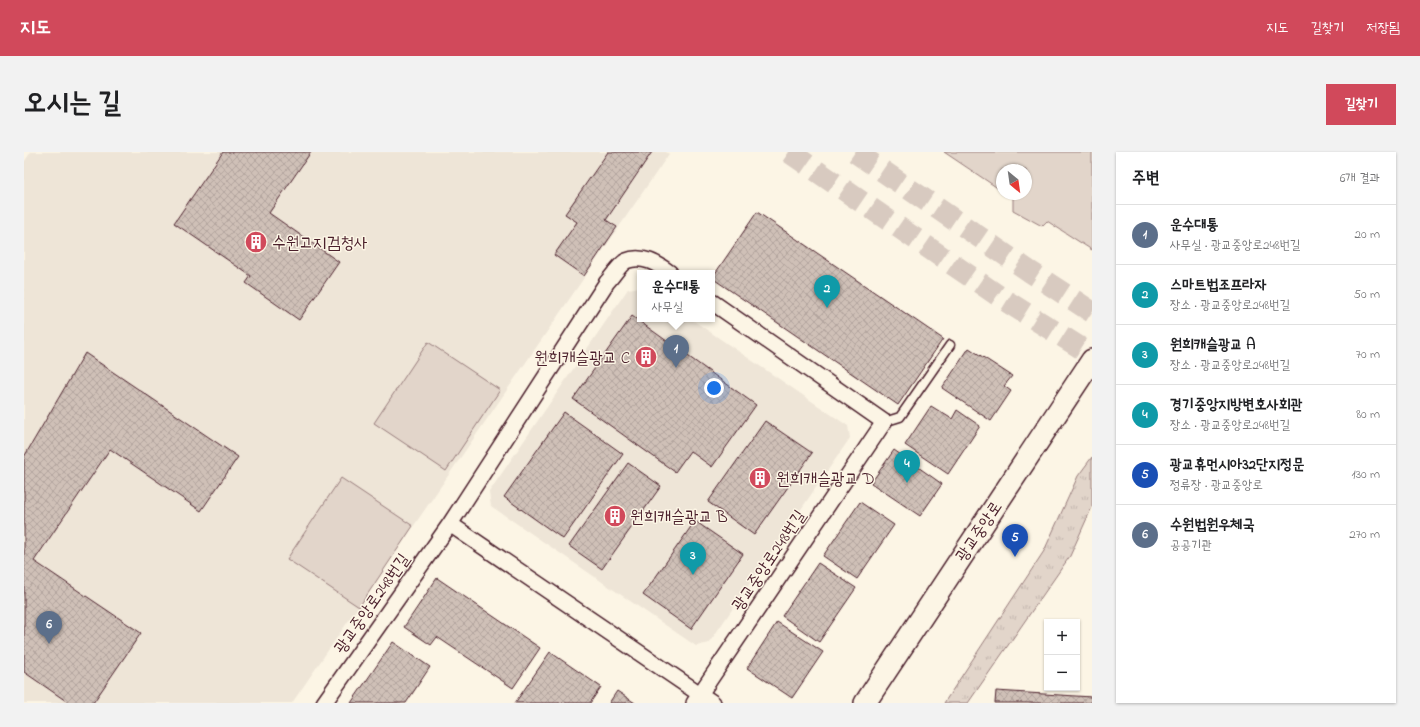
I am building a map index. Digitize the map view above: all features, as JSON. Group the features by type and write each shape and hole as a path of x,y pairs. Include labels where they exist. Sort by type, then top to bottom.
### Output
{"main road":[{"name":"광교중앙로","path":"865,703 1092,360"}],"street":[{"name":"광교중앙로248번길","path":"324,703 450,524 607,282 626,261 635,259 654,262 666,270"},
{"path":"715,304 884,422"},
{"name":"광교중앙로248번길","path":"697,698 884,422"},
{"path":"450,524 697,698 713,703"}],"lane":[{"path":"884,422 900,417 950,345"}],"shaded area":[{"path":"31,152 666,152 669,154 292,703 24,703 24,162"},
{"path":"637,288 637,322 695,322 848,426 850,438 709,643 696,646 491,506 489,492 628,289"}],"green space":[{"path":"944,152 1092,152 1092,250 1047,221 1042,226 1013,210 1013,200 1032,200 1032,164 996,164 996,187"},
{"path":"428,342 500,390 446,471 374,423"},
{"path":"1092,457 1092,507 1070,556 968,703 944,703 1044,551 1078,476"},
{"path":"341,478 413,526 359,607 287,559"}],"building":[{"name":"수원고지검청사","path":"223,152 311,152 269,213 339,262 299,320 246,283 251,276 174,223"},
{"path":"608,152 652,152 606,220 617,227 584,276 554,255 577,222 565,214"},
{"path":"757,212 943,339 898,405 715,280 715,274"},
{"name":"원희캐슬광교 C","path":"632,316 637,320 637,322 640,322 756,405 712,467 690,451 675,472 573,399"},
{"path":"969,348 1012,376 1004,386 1011,391 991,421 942,388"},
{"path":"85,353 238,457 201,511 110,449 34,561 141,633 93,703 69,703 24,672 24,457"},
{"path":"931,406 952,419 957,410 980,426 948,474 905,445"},
{"path":"564,412 623,454 563,539 504,497"},
{"name":"원희캐슬광교 D","path":"765,421 812,453 754,535 708,502"},
{"path":"894,450 942,484 920,516 871,483"},
{"name":"원희캐슬광교 B","path":"628,463 661,486 602,569 569,546"},
{"path":"860,502 894,525 857,579 823,556"},
{"path":"695,521 743,554 691,629 643,595"},
{"path":"818,563 856,588 819,642 782,616"},
{"path":"437,578 540,648 513,688 437,637 431,645 404,627"},
{"path":"777,622 823,652 792,698 747,668"},
{"path":"393,642 430,667 406,703 351,703"},
{"path":"550,652 601,687 590,703 515,703"},
{"path":"617,691 635,703 609,703"},
{"path":"996,691 1092,697 1092,703 995,703"}],"tunnel":[{"path":"789,152 1006,301 1092,355"},
{"path":"855,152 1029,271 1092,312"}],"place":[{"name":"수원고지검청사","path":"256,242"},
{"name":"스마트법조프라자","path":"827,308"},
{"name":"원희캐슬광교 C","path":"646,357"},
{"name":"운수대통","path":"676,368"},
{"name":"원희캐슬광교 D","path":"760,478"},
{"name":"경기중앙지방변호사회관","path":"907,483"},
{"name":"원희캐슬광교 B","path":"615,516"},
{"name":"광교휴먼시아32단지정문","path":"1015,557"},
{"name":"원희캐슬광교 A","path":"693,575"},
{"name":"수원법원우체국","path":"49,644"}]}
